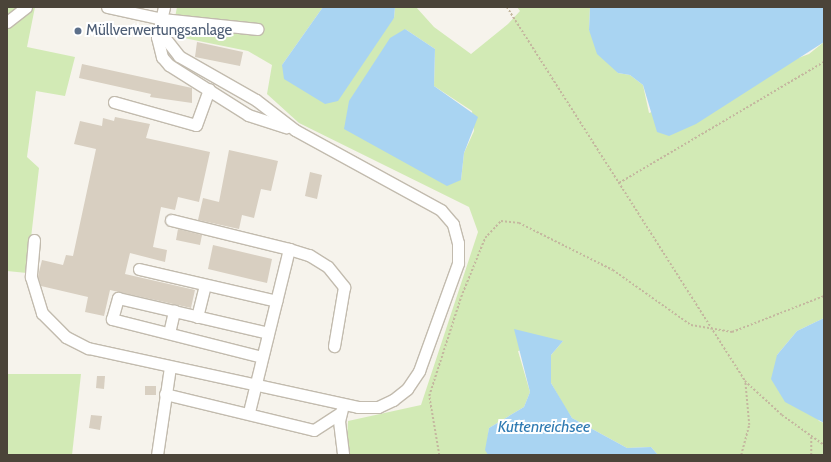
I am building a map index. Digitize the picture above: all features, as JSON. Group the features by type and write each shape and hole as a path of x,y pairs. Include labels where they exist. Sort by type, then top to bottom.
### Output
{"street":[{"path":"7,22 26,7"},
{"path":"107,7 162,22 256,29"},
{"path":"164,7 162,22 156,37 162,57 248,115 295,130"},
{"path":"34,240 31,277 34,295 52,326 88,348 254,386 342,409 378,407 407,389 419,371 458,263 458,243 453,224 442,210 295,130 256,100 179,56 164,38 162,22"},
{"path":"114,102 196,125 208,89"},
{"path":"171,220 289,249 309,255 328,266 344,288 334,346"},
{"path":"249,412 254,386 289,249"},
{"path":"139,269 276,301"},
{"path":"197,317 205,285"},
{"path":"262,357 112,319 118,298 268,333"},
{"path":"169,333 174,311"},
{"path":"157,455 170,367"},
{"path":"165,394 249,412 314,430 342,409"},
{"path":"342,409 343,455"}],"path":[{"path":"507,7 619,183 708,328 745,381 824,445"},
{"path":"619,183 824,62"},
{"path":"438,455 429,396 482,246 500,221 519,223 613,270 691,325 732,332 824,296"},
{"path":"741,455 749,425 745,381"},
{"path":"811,436 811,455"}],"green space":[{"path":"7,7 35,7 27,47 75,57 65,96 36,91 27,157 39,168 27,273 7,271"},
{"path":"177,7 323,7 282,65 394,18 395,7 416,7 434,27 471,54 508,24 520,11 517,7 590,7 589,30 618,73 630,75 643,85 649,113 809,54 824,42 824,318 797,331 777,355 819,421 824,423 824,455 658,455 651,447 627,448 572,418 564,406 551,383 551,355 563,341 518,351 530,392 524,407 489,428 486,450 488,455 346,455 348,421 421,405 478,232 469,207 299,123 267,94 272,65 248,51 184,38 173,28","holes":["405,29 435,49 434,86 472,111 474,131 464,153 461,180"]},
{"path":"7,374 81,374 72,455 7,455"}],"water":[{"path":"323,7 395,7 394,18 338,101 325,104 284,79 282,65"},
{"path":"590,7 824,7 824,42 696,124 669,136 657,132 643,85 630,75 618,73 597,54 589,30"},
{"path":"405,29 435,49 434,86 478,117 464,153 461,180 447,186 344,129 349,101 390,38"},
{"path":"824,318 824,423 785,402 771,379 777,355 797,331"},
{"name":"Kuttenreichsee","path":"514,329 563,341 551,355 551,383 572,418 627,448 651,447 658,455 488,455 485,450 489,428 524,407 530,392"}],"building":[{"path":"197,42 243,52 240,66 195,57"},
{"path":"82,64 192,88 192,103 150,97 151,94 79,78"},
{"path":"115,117 150,124 146,138 210,152 199,202 178,197 175,210 161,207 153,247 167,250 165,262 130,253 125,274 195,290 191,308 110,290 104,316 85,312 88,297 41,286 38,276 42,260 63,265 66,255 73,256 96,149 74,144 80,121 102,126 103,118 114,121"},
{"path":"229,150 278,161 271,191 261,189 254,218 242,215 239,229 198,220 203,198 219,202"},
{"path":"310,172 322,175 317,199 305,196"},
{"path":"178,229 202,235 200,245 176,240"},
{"path":"213,245 272,259 267,283 208,269"},
{"path":"97,376 105,376 104,389 96,388"},
{"path":"145,386 156,386 156,395 145,395"},
{"path":"91,415 102,416 100,430 89,428"}],"place":[{"name":"Müllverwertungsanlage","path":"78,31"}]}
